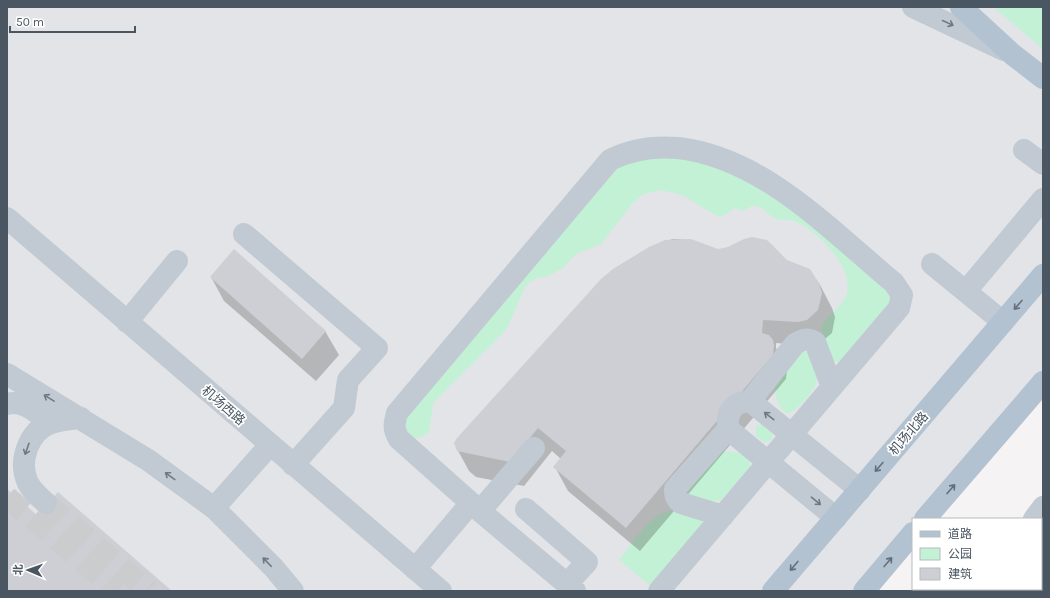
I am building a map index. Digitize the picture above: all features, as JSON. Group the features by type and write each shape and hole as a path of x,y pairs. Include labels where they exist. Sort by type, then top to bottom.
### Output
{"main road":[{"path":"961,7 1012,54 1043,78"},
{"name":"机场北路","path":"773,591 1043,275"},
{"path":"926,518 1043,382"},
{"path":"864,591 912,534"}],"street":[{"path":"913,7 1012,54"},
{"path":"526,509 587,562 571,588 399,439 395,431 394,423 397,413 610,160 623,153 643,148 666,147 704,153 753,172 790,196 897,286 902,295 899,308 659,591"},
{"path":"1024,150 1043,164"},
{"path":"966,291 1043,199"},
{"name":"机场西路","path":"7,218 441,591"},
{"path":"244,234 377,348 348,380 344,408 293,465"},
{"path":"127,322 177,260"},
{"path":"932,264 1003,322"},
{"path":"832,387 815,342 809,339 802,340 795,344 750,401 735,405 729,412 727,420 728,429 769,461 836,518"},
{"path":"816,407 833,403 840,397 878,353"},
{"path":"7,374 148,460 214,508 273,567 293,591"},
{"path":"750,401 793,434 860,490"},
{"path":"7,404 17,403 24,405 50,423"},
{"path":"46,503 32,490 27,481 24,462 29,443 42,428 50,423 81,418"},
{"path":"723,516 681,503 676,499 675,489 728,429"},
{"path":"214,508 270,445"},
{"path":"414,568 534,448"},
{"path":"1035,518 1043,507"}],"shaded area":[{"path":"7,7 1043,7 1043,386 928,518 912,518 912,537 865,591 7,591"}],"green space":[{"path":"993,7 1043,7 1043,49"},
{"path":"639,156 691,157 766,189 888,288 893,299 841,362 834,362 821,330 826,320 845,298 848,283 845,272 839,261 832,251 813,232 794,221 771,216 763,209 756,206 752,206 742,211 735,207 724,216 717,216 682,195 661,190 643,194 632,204 601,244 576,254 563,268 548,276 534,279 525,287 506,330 433,403 429,432 417,438 411,437 405,433 402,420 616,167"},
{"path":"807,352 815,369 817,376 816,383 805,400 791,412 787,413 782,409 778,402 775,388 800,353"},
{"path":"761,424 773,432 772,440 764,442 756,436 756,426"},
{"path":"721,451 743,453 749,457 750,467 722,499 718,501 699,500 686,496 685,485"},
{"path":"674,510 705,522 653,588 619,560 636,537 650,522 665,512"}],"building":[{"path":"752,237 767,240 787,260 810,269 819,283 822,293 818,310 807,320 798,322 763,320 762,333 769,335 773,340 773,355 626,528 553,467 566,451 538,428 510,462 457,451 454,443 457,438 601,279 613,269 649,247 665,240 691,239 718,249 728,247 744,239"},
{"path":"234,249 326,331 302,359 210,277"},
{"path":"7,489 38,516 58,492 172,591 7,591"}],"tunnel":[{"path":"7,497 117,591"},
{"path":"46,503 149,591"}]}
